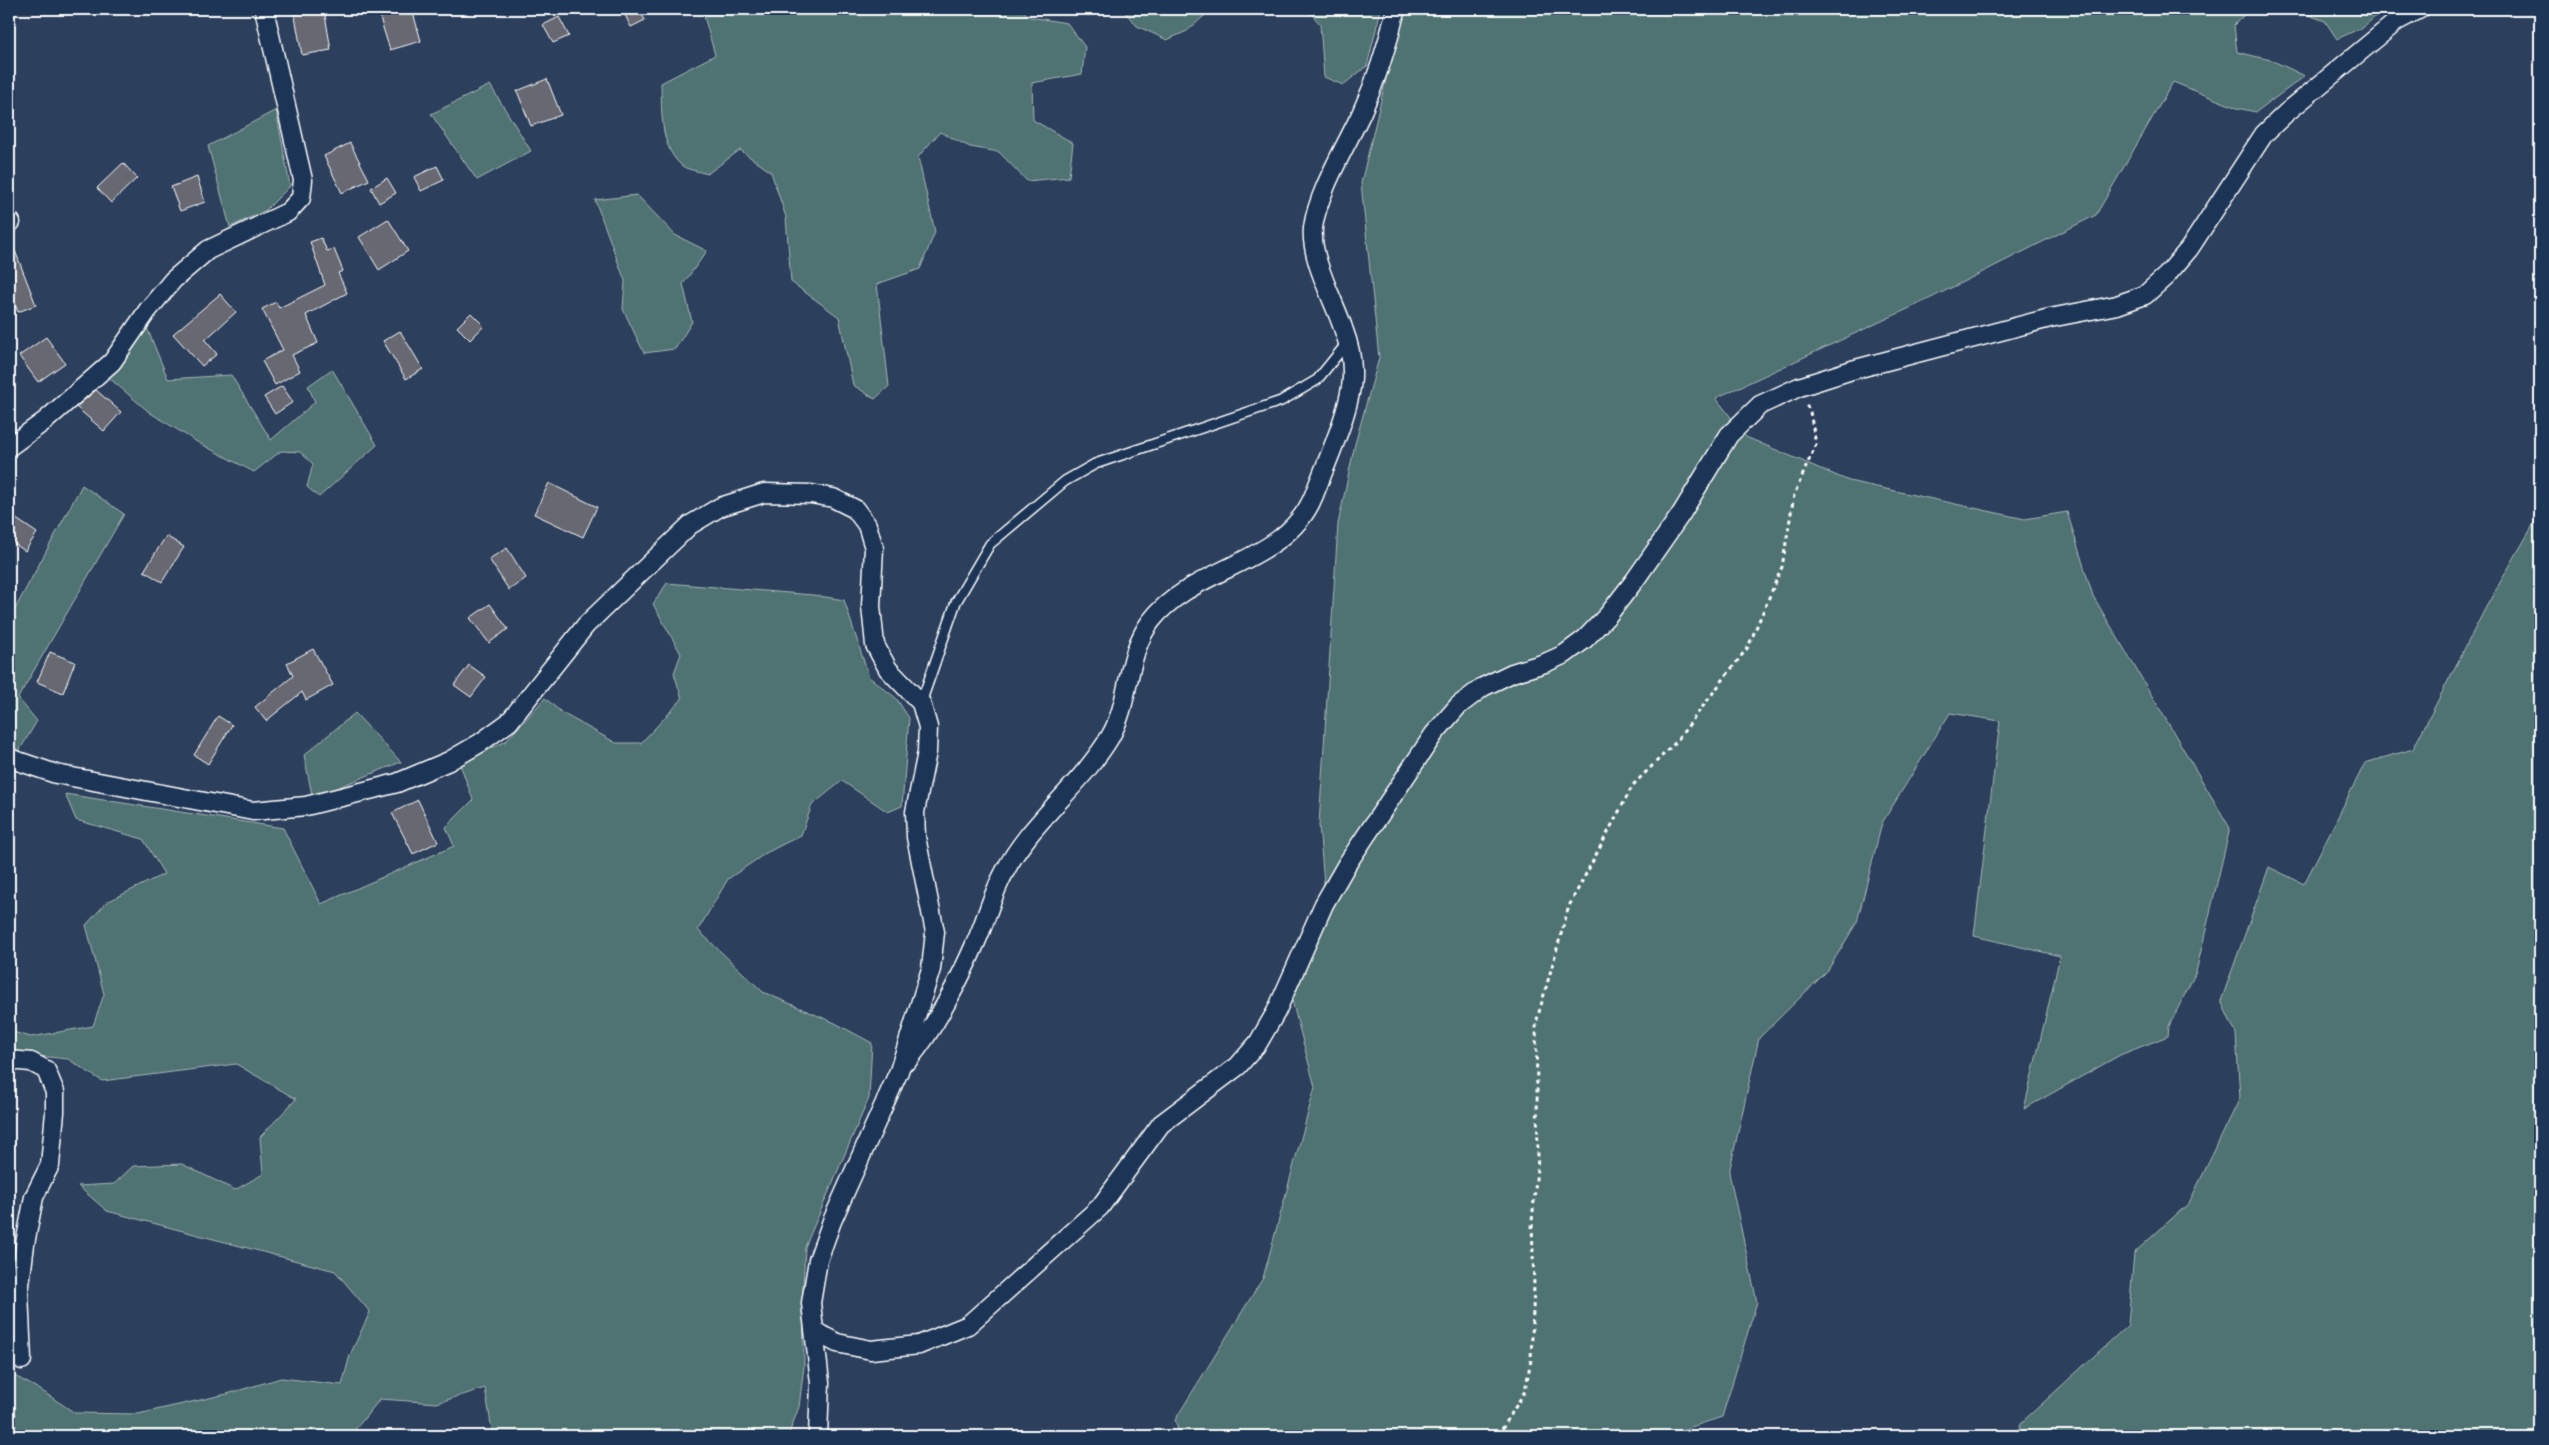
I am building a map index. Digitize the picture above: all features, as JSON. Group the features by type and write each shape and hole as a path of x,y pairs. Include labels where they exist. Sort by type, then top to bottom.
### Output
{"street":[{"path":"9,447 46,420 112,362 148,310 173,280 208,250 288,212 301,198 303,180 264,9"},
{"path":"899,1071 914,1054 959,977 977,940 1004,872 1030,834 1085,772 1111,735 1124,703 1130,667 1139,642 1151,620 1174,599 1276,542 1296,524 1312,499 1347,406 1353,372 1347,343 1316,256 1313,229 1332,174 1368,95 1390,35 1396,9"},
{"path":"816,1332 837,1343 871,1350 919,1345 968,1324 1100,1207 1161,1124 1238,1066 1258,1043 1276,1012 1324,904 1347,864 1405,775 1458,706 1483,686 1512,673 1565,654 1585,639 1608,615 1635,580 1681,514 1729,435 1760,405 1799,388 1916,353 2050,318 2117,305 2145,295 2166,276 2188,249 2264,134 2286,113 2397,21 2420,9"},
{"path":"9,758 56,774 253,811 306,806 397,783 449,761 480,743 509,722 586,626 690,525 720,507 764,494 811,494 833,498 854,509 867,525 874,548 872,606 875,645 888,669 922,703 928,727 927,752 916,812 916,838 936,932 932,969 899,1071 832,1221 818,1260 811,1303 816,1332 820,1383 818,1436"},
{"path":"9,1060 32,1062 46,1070 55,1092 50,1165 34,1197 25,1244 19,1293 22,1360"}],"lane":[{"path":"922,703 956,602 990,544 1064,481 1096,464 1281,401 1317,380 1347,343"}],"path":[{"path":"1498,1436 1525,1391 1531,1360 1534,1286 1532,1222 1538,1158 1536,1023 1569,906 1633,785 1675,743 1748,647 1782,567 1794,495 1816,444 1810,412 1799,388"}],"green space":[{"path":"702,9 1021,9 1030,17 1067,23 1085,47 1082,74 1032,83 1033,120 1073,143 1069,177 1027,181 999,152 970,147 940,132 918,157 935,232 920,269 877,284 889,386 875,399 853,385 839,317 791,282 786,217 771,172 740,150 707,174 683,167 669,148 663,127 661,83 715,55"},
{"path":"1122,9 1212,9 1187,31 1167,40 1137,26"},
{"path":"1307,9 1381,9 1367,66 1343,85 1324,77 1320,24"},
{"path":"1403,9 2250,9 2234,25 2237,52 2271,60 2305,76 2256,112 2237,108 2173,82 2096,215 1925,301 1716,398 1746,437 1849,481 2025,519 2067,512 2093,596 2230,828 2196,972 2169,1026 2168,1036 2120,1055 2024,1109 2060,956 1974,936 2000,721 1950,713 1882,823 1857,922 1828,970 1759,1038 1729,1173 1757,1302 1722,1417 1663,1436 1180,1436 1175,1420 1263,1278 1315,1087 1286,978 1327,919 1319,825 1338,524 1355,444 1379,358 1361,183"},
{"path":"2292,9 2384,9 2363,27 2337,39 2325,21"},
{"path":"490,85 531,151 477,180 431,114"},
{"path":"276,110 290,186 266,210 230,227 208,146"},
{"path":"637,195 675,235 707,251 683,284 692,322 675,349 644,353 623,309 625,281 595,200"},
{"path":"147,328 168,379 231,375 271,440 315,402 308,386 332,369 377,445 319,497 307,487 313,464 300,452 281,451 254,472 197,442 149,412 108,377"},
{"path":"82,485 124,514 18,698 37,721 19,751 9,744 9,620"},
{"path":"2540,513 2540,1436 2016,1436 2021,1423 2128,1325 2134,1253 2189,1203 2240,1098 2236,1034 2221,1001 2269,867 2304,884 2365,763 2413,749 2486,607"},
{"path":"667,583 813,595 844,600 869,677 896,698 909,718 902,806 888,812 842,781 812,805 801,835 766,853 728,879 698,930 763,992 835,1023 872,1043 869,1098 805,1247 803,1287 804,1366 799,1407 788,1436 669,1433 663,1436 493,1436 485,1388 437,1403 380,1399 350,1436 9,1436 9,1373 39,1389 75,1413 138,1414 227,1394 281,1378 342,1385 350,1355 370,1312 335,1271 107,1211 78,1186 114,1184 133,1166 182,1164 235,1190 263,1174 260,1137 296,1099 236,1064 102,1081 68,1059 9,1053 9,1031 31,1037 93,1026 104,994 86,925 107,902 164,874 143,839 76,820 65,794 283,828 321,904 454,846 446,827 473,800 460,764 506,741 545,698 562,713 616,743 641,743 682,699 674,673 681,654 653,604"},
{"path":"355,713 401,762 329,791 312,795 304,755"}],"building":[{"path":"324,9 331,50 302,55 294,11"},
{"path":"400,9 412,9 421,41 390,50 379,15"},
{"path":"622,9 639,9 645,20 631,27"},
{"path":"559,17 569,36 553,43 543,25"},
{"path":"547,79 561,115 531,126 517,91"},
{"path":"350,143 369,180 342,193 324,156"},
{"path":"123,163 137,178 111,203 97,188"},
{"path":"437,166 444,180 421,191 414,177"},
{"path":"197,177 205,202 180,211 171,187"},
{"path":"387,178 396,193 379,203 371,188"},
{"path":"388,219 408,251 379,270 359,237"},
{"path":"9,235 36,305 18,312 9,289"},
{"path":"321,238 327,251 334,249 343,271 338,273 347,293 306,315 318,343 292,355 300,371 275,385 262,361 283,350 262,309 276,302 279,308 325,285 310,242"},
{"path":"220,294 236,312 205,340 217,354 202,366 173,334"},
{"path":"471,313 484,326 470,340 457,327"},
{"path":"400,331 423,369 406,379 383,341"},
{"path":"46,337 65,363 38,382 19,356"},
{"path":"282,386 293,402 275,414 264,397"},
{"path":"96,390 121,412 104,431 76,407"},
{"path":"549,483 597,507 583,537 534,514"},
{"path":"9,514 37,533 25,551 9,540"},
{"path":"166,536 184,547 162,582 144,571"},
{"path":"507,548 526,578 509,590 489,559"},
{"path":"490,604 508,629 489,643 470,618"},
{"path":"313,649 333,685 306,700 302,692 266,721 255,707 293,676 287,663"},
{"path":"50,652 75,662 63,693 37,682"},
{"path":"469,665 486,677 471,697 454,685"},
{"path":"218,716 232,725 208,764 194,755"},
{"path":"418,800 438,842 413,854 392,813"}]}
